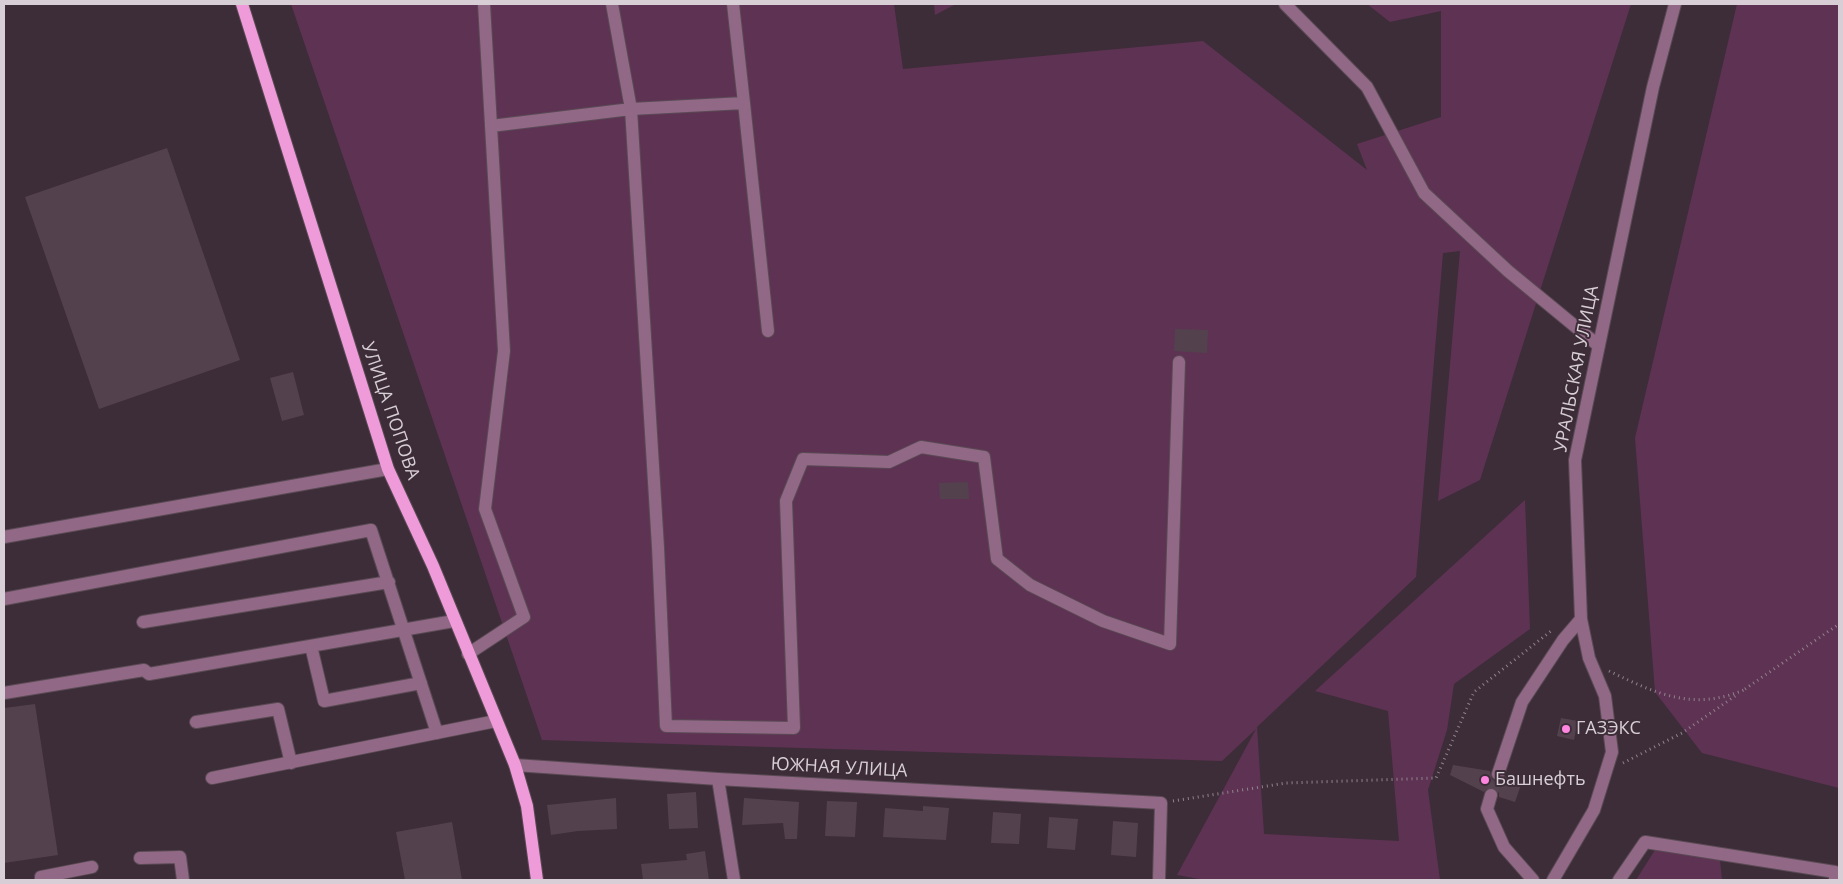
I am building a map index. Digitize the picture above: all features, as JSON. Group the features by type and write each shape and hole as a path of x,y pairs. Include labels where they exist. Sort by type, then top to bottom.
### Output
{"main road":[{"name":"УЛИЦА ПОПОВА","path":"242,4 388,469 432,566 515,765 527,806 537,880"}],"street":[{"path":"468,654 524,617 485,509 504,351 484,4"},
{"path":"612,4 631,109 658,547 666,726 794,728 786,501 803,458 888,462 920,447 984,457 997,559 1030,585 1062,601 1103,621 1170,644 1179,362"},
{"path":"732,4 768,331"},
{"path":"1285,4 1367,87 1424,193 1508,271 1599,346"},
{"name":"УРАЛЬСКАЯ УЛИЦА","path":"1553,880 1594,810 1612,752 1605,696 1589,658 1581,619 1575,460 1653,87 1675,4"},
{"path":"491,126 631,109 744,103"},
{"path":"4,537 388,469"},
{"path":"4,599 372,530 437,733"},
{"path":"143,622 389,582"},
{"path":"1498,774 1522,702 1562,640 1581,619"},
{"path":"4,693 144,670 149,674 454,622"},
{"path":"311,646 324,701 421,683"},
{"path":"196,722 278,709 290,762"},
{"path":"212,778 496,721"},
{"name":"ЮЖНАЯ УЛИЦА","path":"515,765 718,779 1161,803"},
{"path":"718,779 734,880"},
{"path":"1491,795 1487,809 1504,847 1533,880"},
{"path":"1159,880 1161,803"},
{"path":"1619,880 1645,842 1835,872 1835,880"},
{"path":"140,858 180,857 183,880"},
{"path":"41,880 41,877 92,867"}],"path":[{"path":"1606,772 1682,733 1839,624"},
{"path":"1161,803 1286,783 1436,778 1474,692 1551,631 1562,640"},
{"path":"1589,658 1596,665 1655,692 1691,701 1726,697 1746,689"}],"shaded area":[{"path":"291,4 894,4 903,69 1203,41 1367,170 1357,144 1441,117 1441,11 1390,22 1367,4 1631,4 1480,480 1438,501 1460,251 1443,253 1416,577 1257,727 1264,834 1399,841 1388,711 1315,691 1525,500 1530,629 1454,684 1447,730 1428,790 1440,880 1205,880 1177,875 1256,729 1222,761 542,740"},
{"path":"934,4 956,4 935,15"},
{"path":"1737,4 1839,4 1839,788 1702,753 1655,692 1635,438"},
{"path":"1660,842 1720,860 1722,880 1636,880"}],"building":[{"path":"167,148 240,360 99,409 25,197"},
{"path":"1175,329 1208,330 1207,353 1174,351"},
{"path":"293,372 304,415 282,421 270,378"},
{"path":"968,482 969,499 940,499 939,483"},
{"path":"35,704 58,855 4,863 4,708"},
{"path":"1561,718 1578,721 1574,740 1557,736"},
{"path":"1453,765 1490,771 1492,779 1496,782 1503,780 1506,776 1522,782 1515,802 1499,797 1499,793 1494,787 1489,787 1484,792 1450,775"},
{"path":"696,792 698,828 669,829 667,794"},
{"path":"616,798 617,829 578,831 551,835 547,805"},
{"path":"744,798 799,802 797,839 785,839 783,823 742,825"},
{"path":"827,801 857,802 855,837 825,836"},
{"path":"923,806 949,808 946,840 883,837 885,808 923,811"},
{"path":"993,812 1021,814 1019,844 991,843"},
{"path":"1049,817 1078,819 1075,850 1047,848"},
{"path":"1113,821 1138,823 1136,857 1111,855"},
{"path":"452,822 462,880 405,880 396,832"},
{"path":"705,851 709,880 643,880 641,864 687,860 686,854"}],"tunnel":[{"path":"1491,795 1498,774"}],"place":[{"name":"ГАЗЭКС","path":"1566,729"},
{"name":"Башнефть","path":"1485,780"}]}
